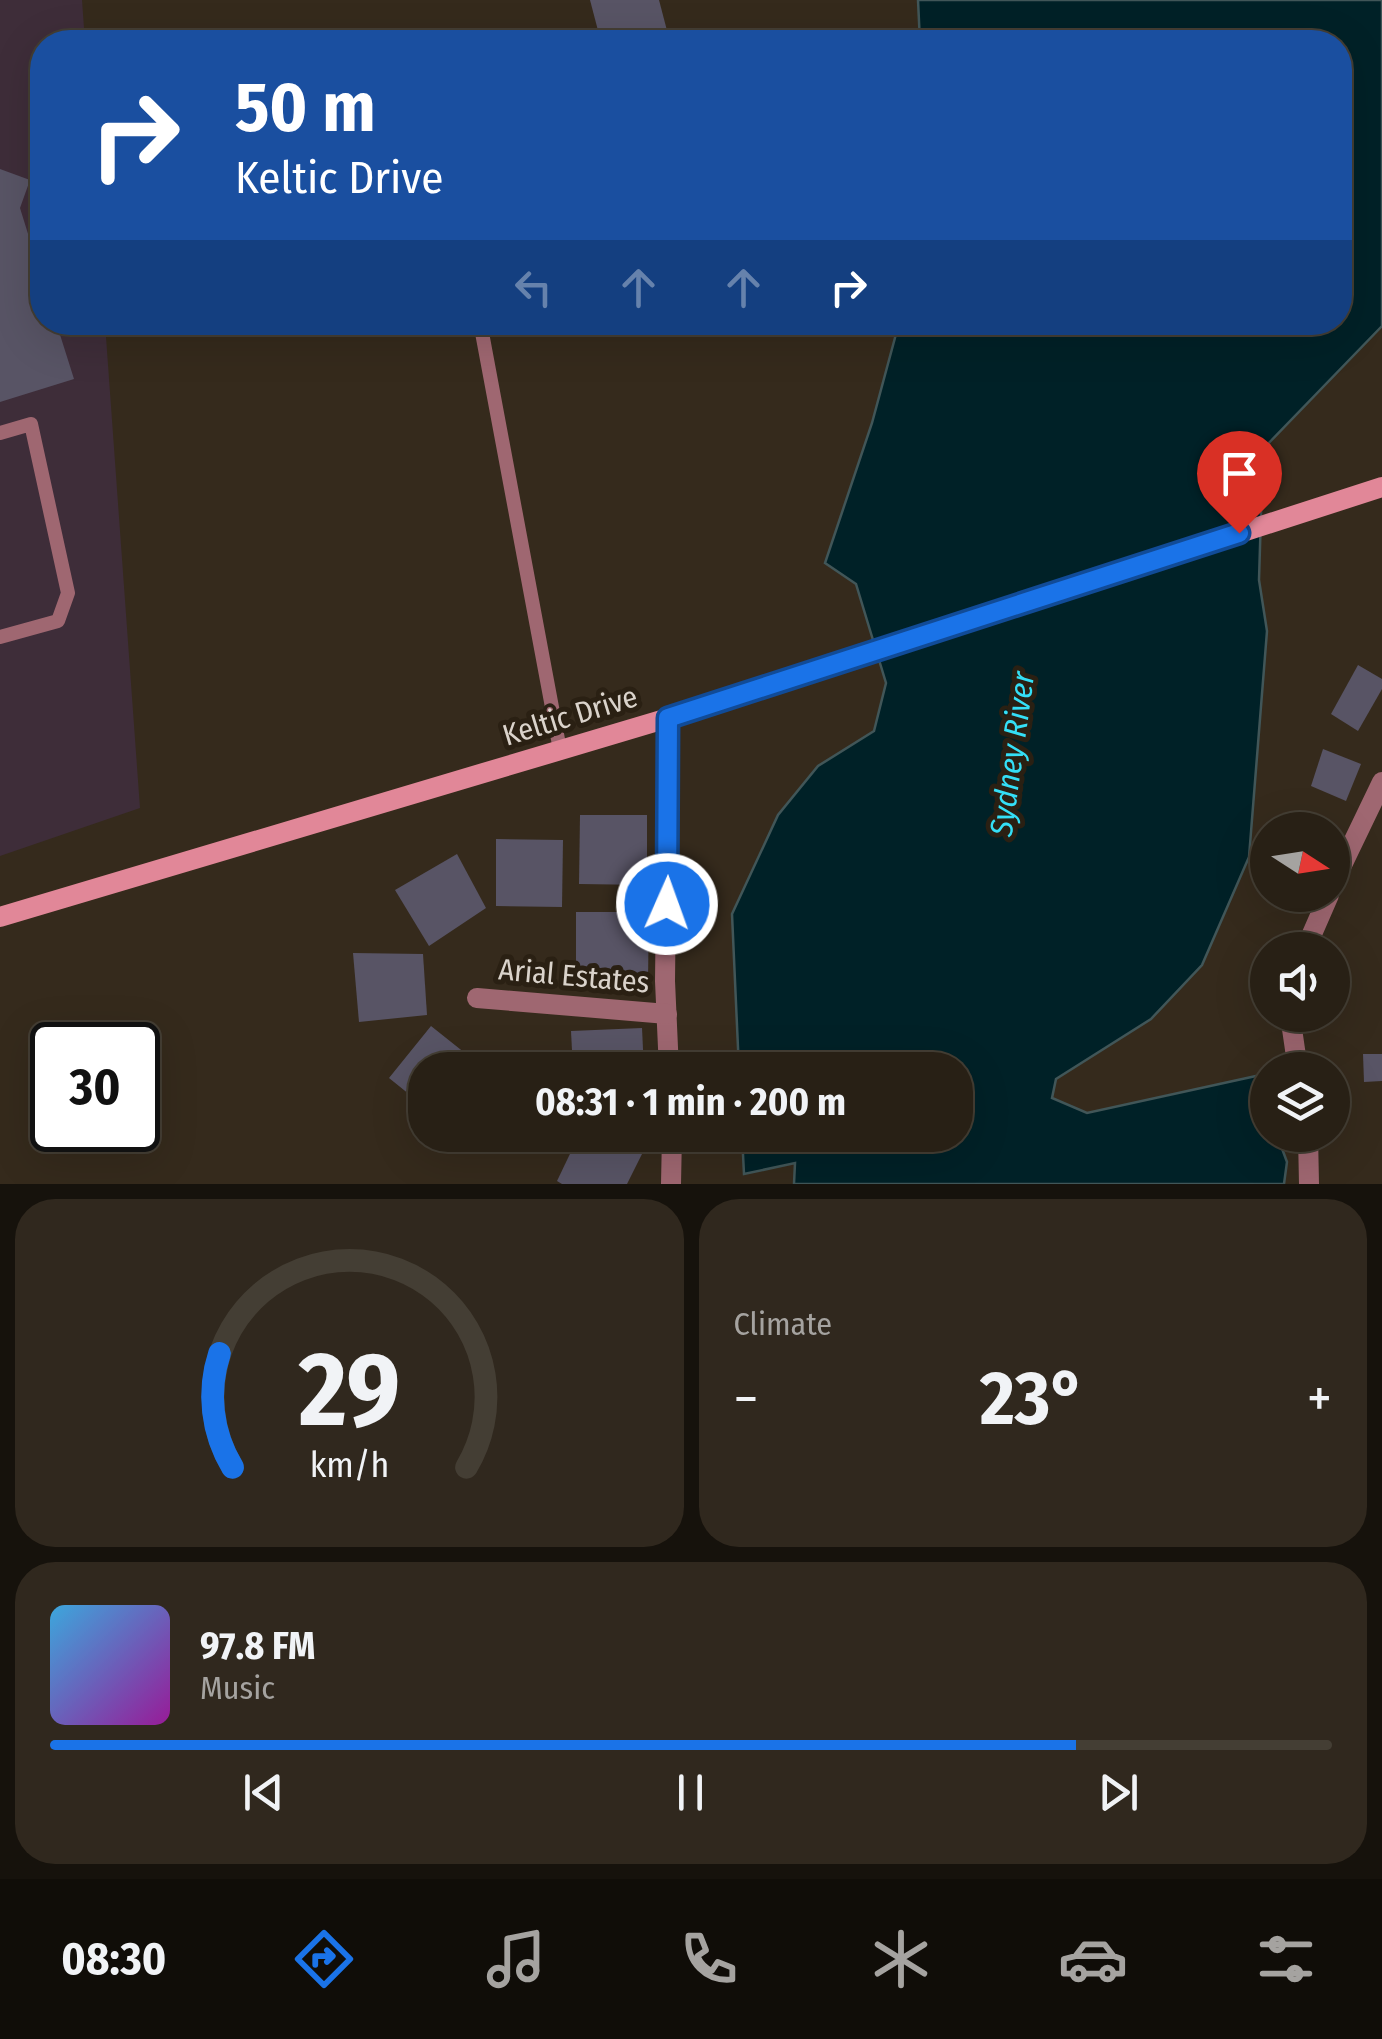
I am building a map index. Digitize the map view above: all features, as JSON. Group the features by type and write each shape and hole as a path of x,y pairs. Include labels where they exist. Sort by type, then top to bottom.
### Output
{"main road":[{"name":"Keltic Drive","path":"0,917 668,718 1382,488"}],"street":[{"path":"668,718 668,1052"},
{"path":"1350,849 1382,782"},
{"name":"Arial Estates","path":"477,998 667,1014"},
{"path":"671,1184 672,1152"},
{"path":"1308,1152 1309,1184"}],"lane":[{"path":"482,335 560,750"},
{"path":"0,433 31,424 68,593 58,621 0,637"}],"shaded area":[{"path":"0,0 82,0 84,30 30,30 30,335 106,335 140,808 0,856"}],"water":[{"name":"Sydney River","path":"918,0 1382,0 1382,326 1263,449 1259,580 1267,631 1249,857 1202,965 1151,1019 1056,1079 1052,1098 1087,1113 1250,1077 1250,1152 1283,1152 1287,1162 1284,1184 794,1184 795,1163 744,1174 743,1152 973,1152 973,1052 738,1052 732,914 778,815 818,766 874,731 886,683 856,584 825,563 872,423 896,335 1352,335 1352,30 919,30"}],"building":[{"path":"590,0 659,0 667,30 598,30"},
{"path":"0,169 30,180 20,208 30,240 30,335 60,335 74,379 0,402"},
{"path":"1358,665 1382,679 1382,689 1358,731 1331,714"},
{"path":"1323,749 1361,764 1346,801 1311,786"},
{"path":"580,815 647,815 647,885 579,884"},
{"path":"496,839 563,840 562,907 496,906"},
{"path":"457,854 486,908 429,946 395,890"},
{"path":"576,912 649,912 648,979 576,979"},
{"path":"353,953 423,954 427,1015 359,1022"},
{"path":"431,1026 464,1052 410,1052"},
{"path":"642,1028 643,1052 572,1052 571,1031"},
{"path":"408,1054 408,1093 389,1078"},
{"path":"1363,1054 1382,1054 1382,1081 1364,1082"},
{"path":"571,1152 643,1152 627,1184 557,1181"}],"route":[{"path":"667,904 668,718 1239,533"}]}
